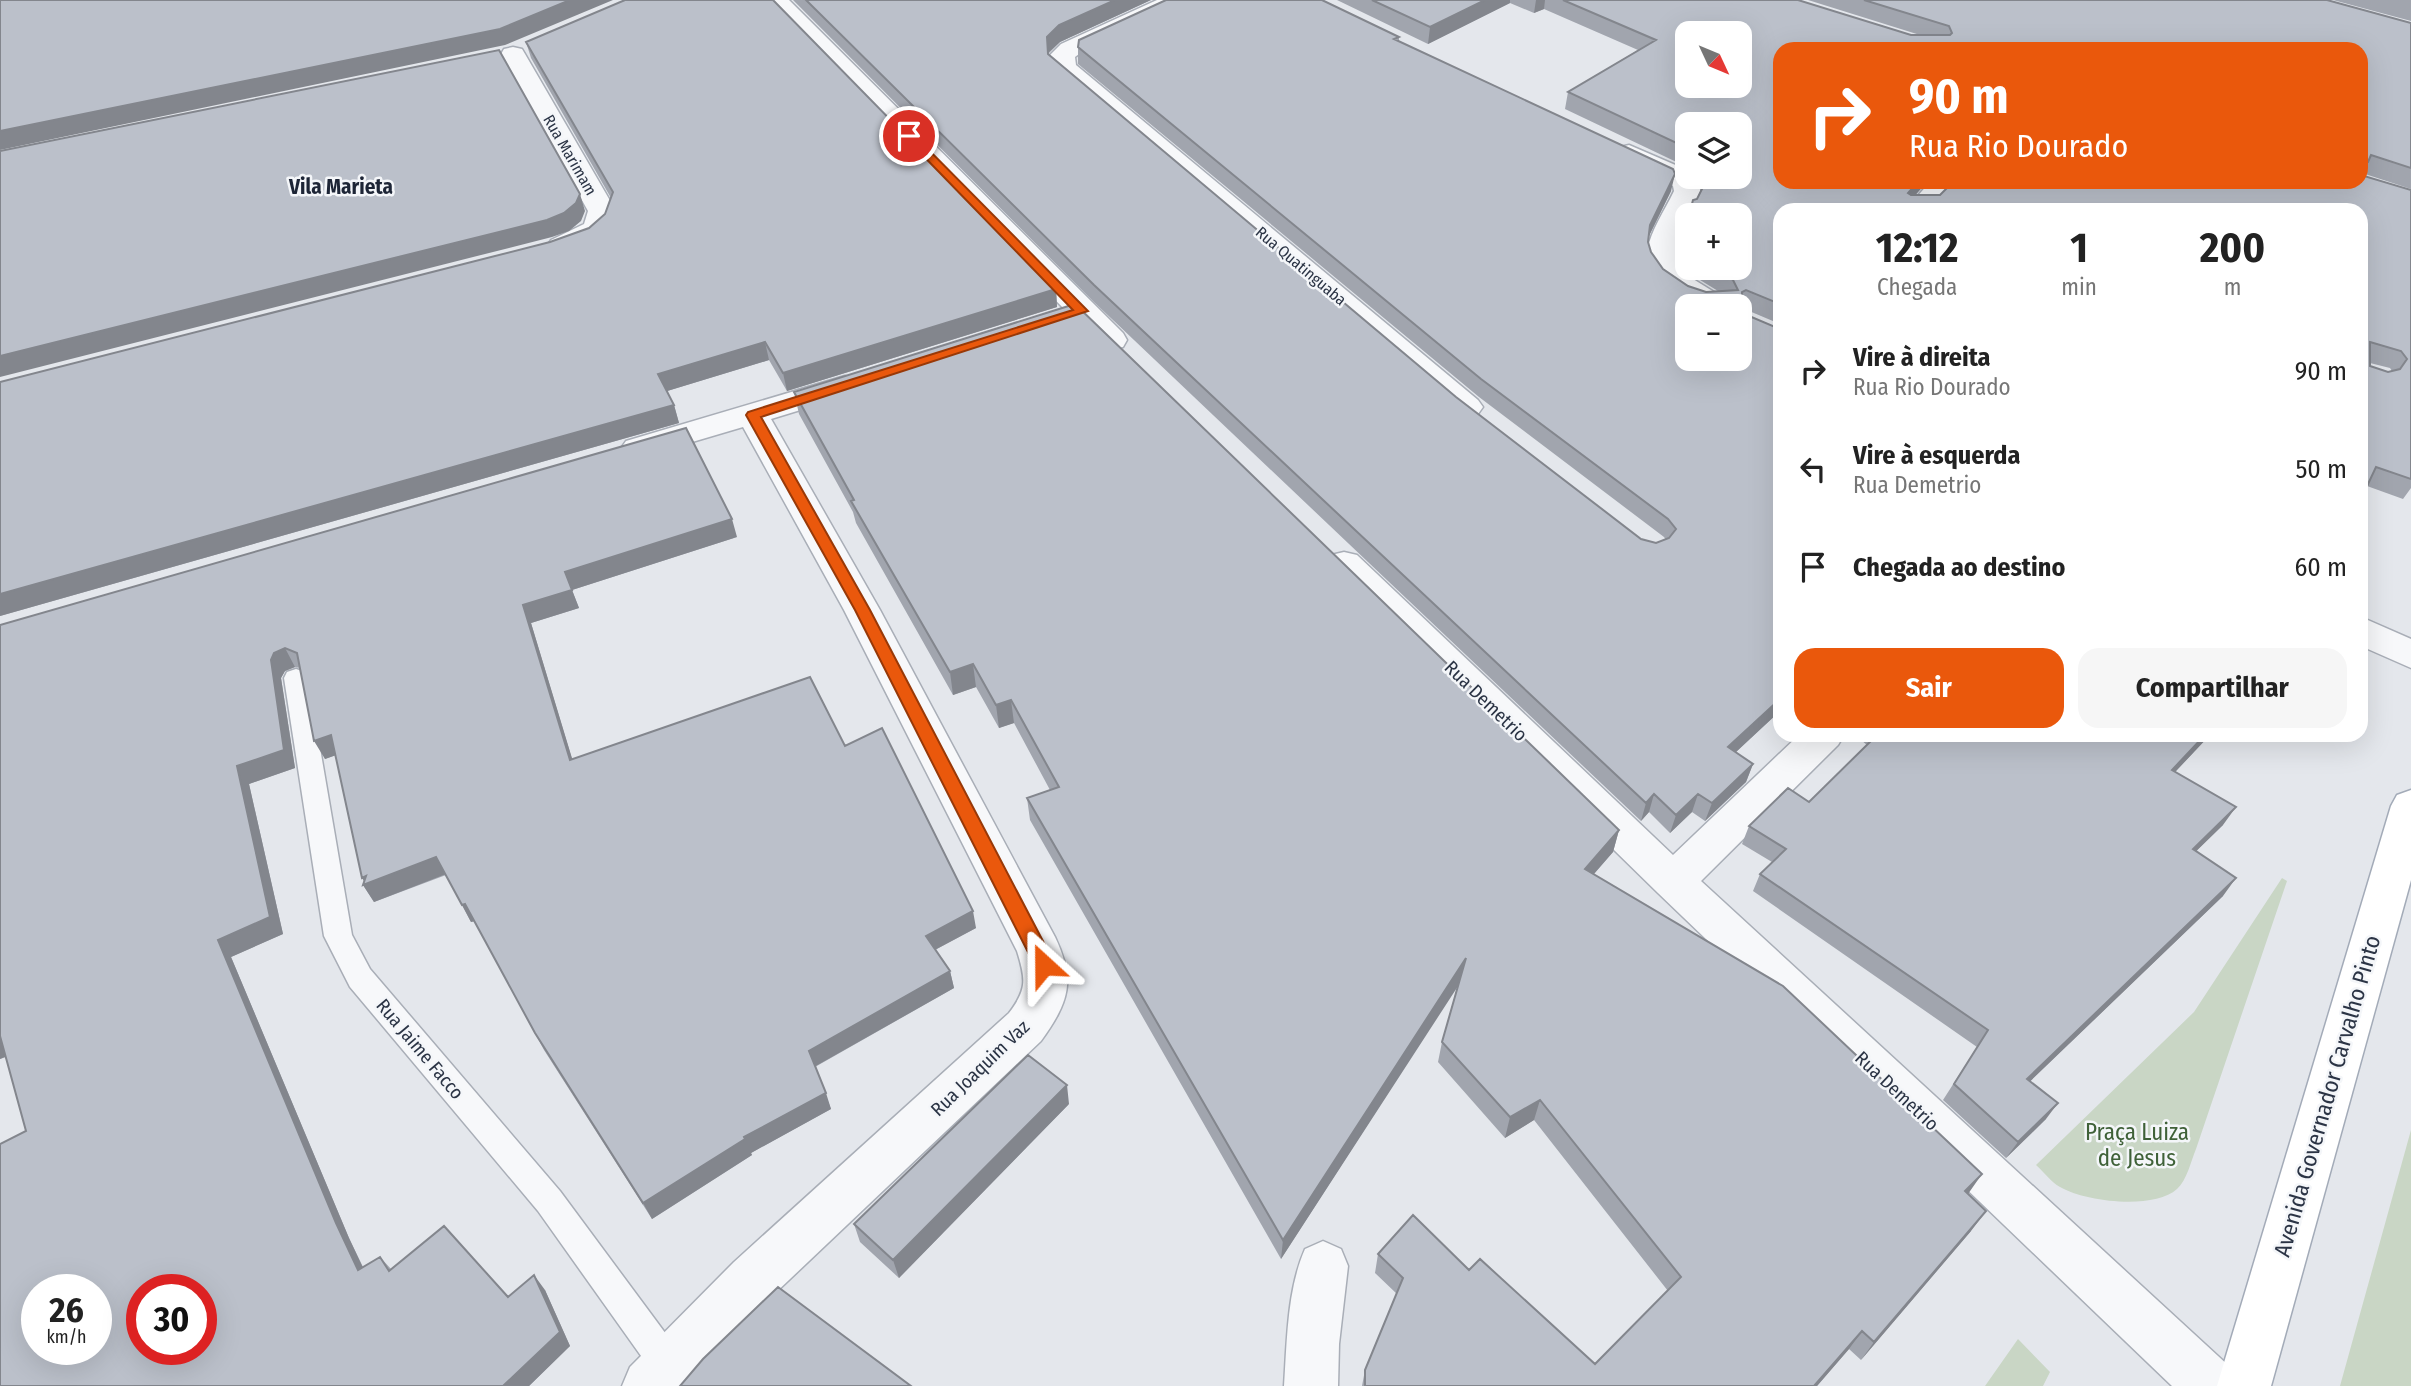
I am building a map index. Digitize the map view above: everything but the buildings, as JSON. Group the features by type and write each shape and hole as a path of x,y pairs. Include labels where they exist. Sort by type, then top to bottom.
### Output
{"main road":[{"name":"Avenida Governador Carvalho Pinto","path":"2244,1386 2411,806"}],"street":[{"path":"775,0 1069,315 1132,360"},
{"name":"Rua Quatinguaba","path":"1161,2 1070,49 1062,55 1064,68 1488,422"},
{"name":"Rua Marimam","path":"513,52 602,211 601,221 593,233 572,243 532,255"},
{"path":"1608,143 1681,178 1687,185 1689,191 1659,254 1659,266 1670,279 1696,294"},
{"path":"605,457 871,378"},
{"name":"Rua Joaquim Vaz","path":"659,1375 752,1280 1025,1027 1042,1005 1049,979 1039,950 862,610 753,415"},
{"name":"Rua Demetrio","path":"1322,543 1673,881 2211,1386"},
{"path":"2368,634 2411,655"},
{"path":"1673,881 1817,742"},
{"path":"1311,1386 1313,1344 1323,1266"}],"lane":[{"name":"Rua Jaime Facco","path":"296,678 338,936 360,978 549,1201 659,1375"}],"green space":[{"name":"Praça Luiza de Jesus","path":"2282,878 2287,881 2196,1149 2180,1185 2166,1196 2153,1200 2120,1202 2086,1197 2057,1185 2036,1165 2194,1012"},
{"path":"2411,1130 2411,1386 2340,1386"},
{"path":"2018,1339 2050,1372 2043,1386 1985,1386"}],"district":[{"name":"Vila Marieta","path":"341,187"}],"route":[{"path":"909,136 1082,311 753,415 862,610 1039,950 1044,965"}]}
